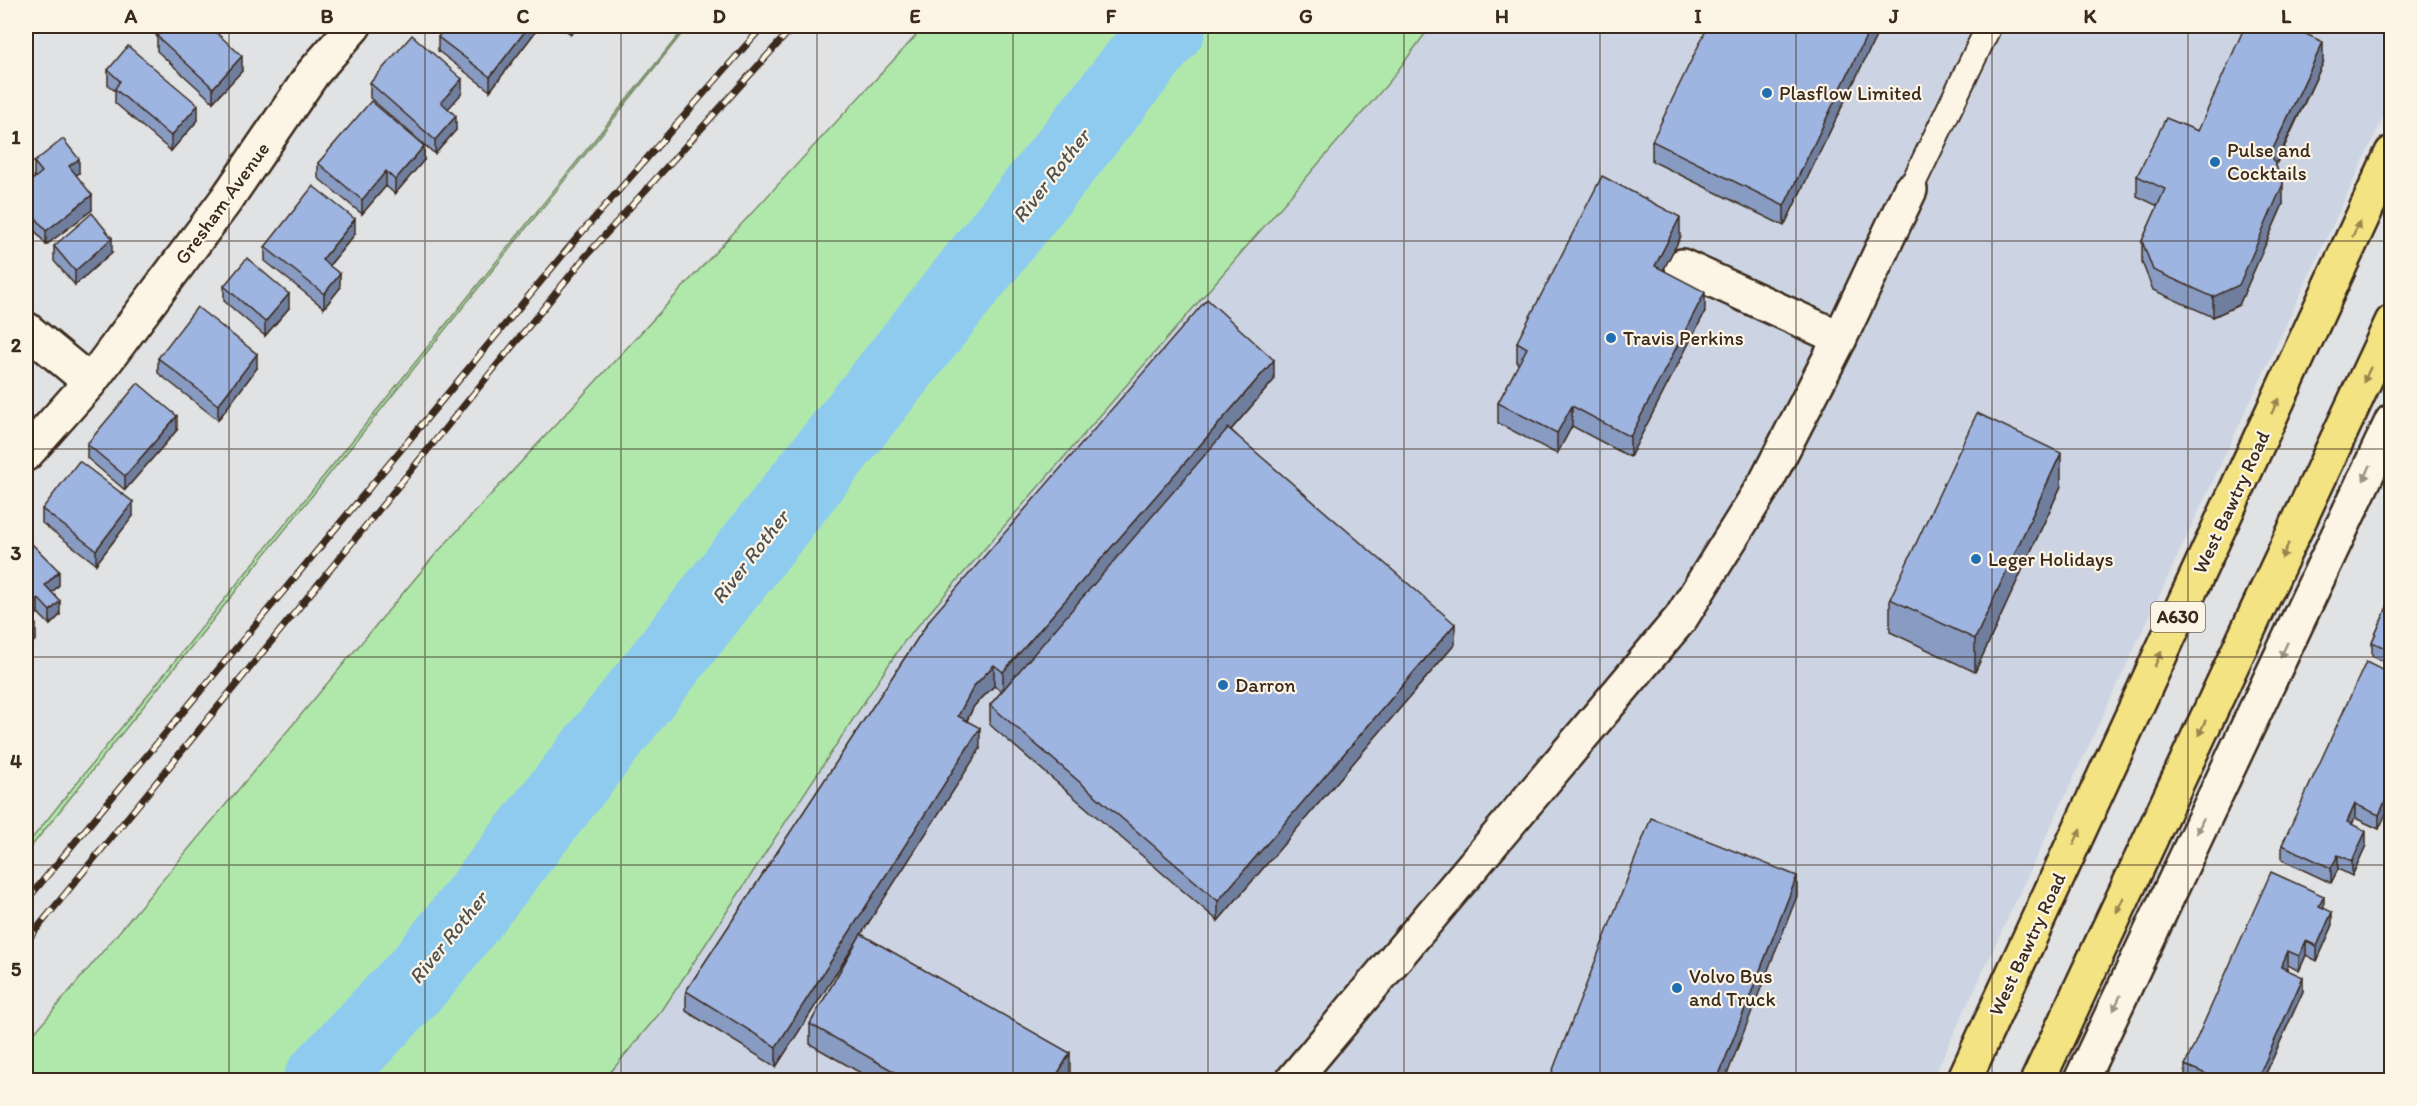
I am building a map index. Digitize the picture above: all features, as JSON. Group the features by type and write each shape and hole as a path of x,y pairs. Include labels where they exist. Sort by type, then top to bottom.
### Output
{"main road":[{"name":"West Bawtry Road","path":"1964,1080 2391,153"},
{"path":"2038,1080 2391,322"}],"street":[{"name":"Gresham Avenue","path":"26,453 90,382 226,200 313,73 354,26"},
{"path":"1293,1080 1681,618 1766,482 1840,338 1910,190"},
{"path":"1682,266 1840,338"},
{"path":"26,329 90,382"},
{"path":"2081,1080 2391,421"}],"lane":[{"path":"1910,190 1989,26"}],"shaded area":[{"path":"1431,26 2391,26 2391,101 1932,1080 604,1080 663,1009 903,643 1390,81"}],"green space":[{"path":"688,26 26,853 26,846"},
{"path":"925,26 1431,26 1390,81 903,643 663,1009 604,1080 26,1080 26,1043 434,556"}],"building":[{"path":"161,26 209,26 242,56 213,88 157,36 165,28"},
{"path":"446,26 529,26 490,77 438,37"},
{"name":"Plasflow Limited","path":"1708,26 1871,26 1784,206 1652,141"},
{"name":"Pulse and Cocktails","path":"2245,26 2289,26 2323,42 2271,153 2283,184 2239,285 2213,297 2153,270 2142,241 2165,189 2137,176 2166,118 2198,131"},
{"path":"412,35 462,79 441,102 456,116 435,140 370,83"},
{"path":"128,46 198,105 171,136 115,89 120,81 108,70"},
{"path":"371,101 424,146 395,180 386,171 362,200 318,163"},
{"path":"63,139 79,159 69,166 92,195 46,231 26,205 26,185 42,172 34,162"},
{"name":"Travis Perkins","path":"1602,176 1680,217 1655,266 1705,292 1630,437 1572,406 1557,433 1498,403 1527,348 1517,342"},
{"path":"313,186 355,219 322,260 340,274 324,294 265,247"},
{"path":"92,213 112,238 75,271 54,246"},
{"path":"247,258 289,294 265,322 224,286"},
{"path":"1207,299 1274,360 1003,672 994,665 974,686 958,716 980,728 776,1047 686,991 931,618"},
{"path":"197,307 257,354 218,405 158,358"},
{"path":"138,383 177,416 125,476 87,444"},
{"name":"Leger Holidays","path":"1977,413 2061,453 1975,639 1890,599"},
{"name":"Darron","path":"1228,428 1455,624 1218,901 990,705"},
{"path":"79,461 133,502 96,550 42,509"},
{"path":"26,538 59,571 45,585 60,601 50,611 38,598 26,611"},
{"path":"2391,598 2391,651 2372,642"},
{"path":"26,614 36,625 27,635 26,633"},
{"path":"2366,662 2391,674 2391,755 2388,763 2391,765 2391,788 2379,815 2355,804 2347,822 2366,831 2352,861 2338,855 2331,868 2282,845"},
{"name":"Volvo Bus and Truck","path":"1651,818 1797,876 1717,1080 1549,1080"},
{"path":"2271,872 2324,896 2319,906 2332,912 2317,946 2306,941 2299,956 2288,951 2281,967 2303,977 2257,1080 2234,1072 2230,1080 2220,1080 2185,1065"},
{"path":"861,934 1070,1053 1054,1080 909,1080 810,1024"}],"waterway":[{"name":"River Rother","path":"321,1080 425,970 802,488 1169,26"}],"railway":[{"path":"26,901 576,239 763,26"},
{"path":"26,942 586,256 794,26"}],"place":[{"name":"Plasflow Limited","path":"1767,93"},
{"name":"Pulse and Cocktails","path":"2215,162"},
{"name":"Travis Perkins","path":"1611,338"},
{"name":"Leger Holidays","path":"1976,559"},
{"name":"Darron","path":"1223,685"},
{"name":"Volvo Bus and Truck","path":"1677,988"}]}
